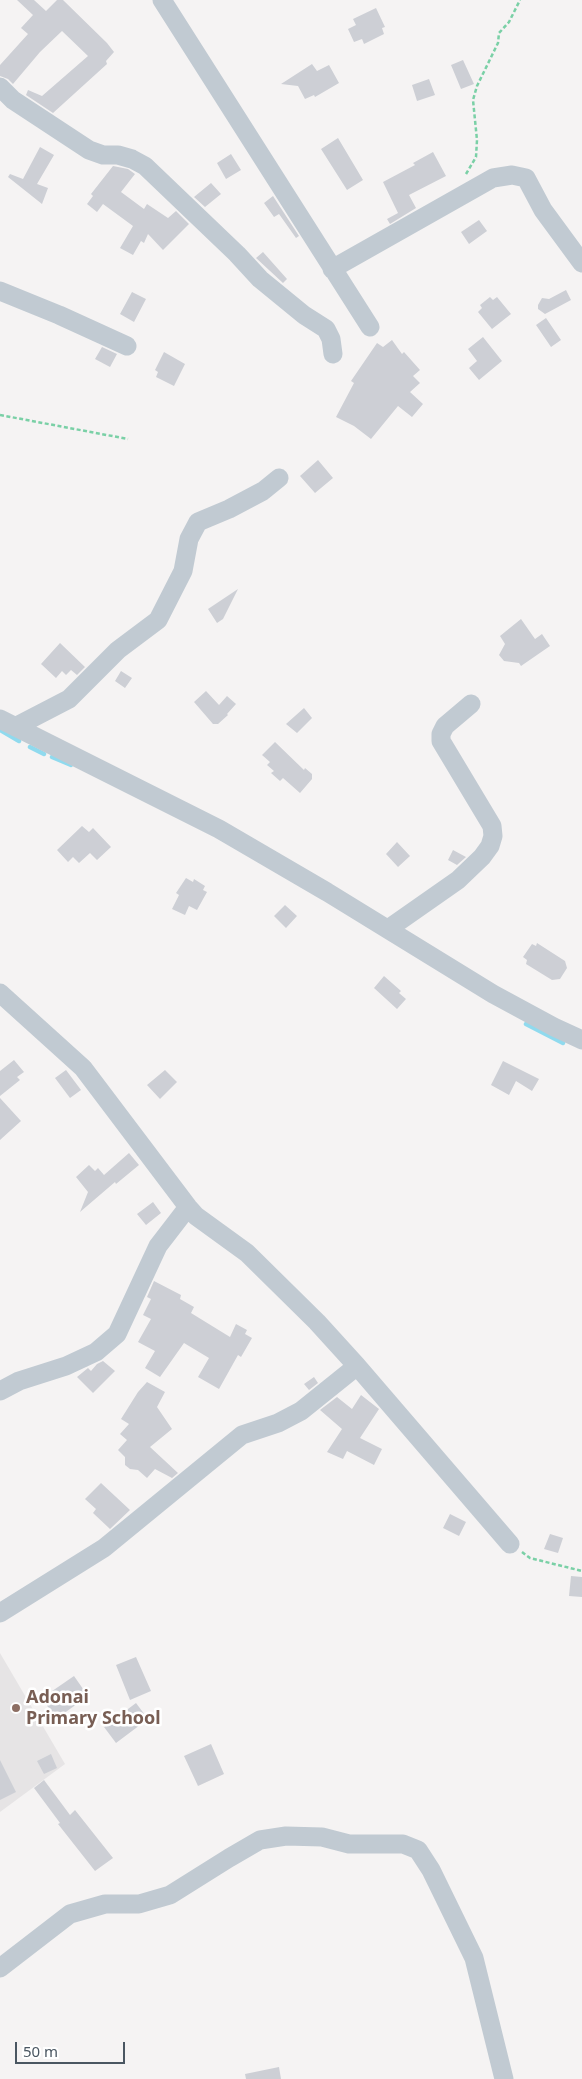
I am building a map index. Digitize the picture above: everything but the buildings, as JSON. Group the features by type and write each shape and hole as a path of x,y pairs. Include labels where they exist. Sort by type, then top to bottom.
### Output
{"street":[{"path":"162,0 370,327"},
{"path":"0,87 13,100 89,150 103,155 118,155 132,159 145,166 238,254 260,279 304,315 326,329 332,339 333,354"},
{"path":"332,269 493,178 512,175 526,178 543,210 582,263"},
{"path":"0,291 59,314 127,346"},
{"path":"8,723 69,698 118,650 158,620 183,571 189,539 198,522 229,509 262,491 279,478"},
{"path":"388,929 458,880 482,857 490,846 493,836 492,826 441,741 441,734 445,726 471,704"},
{"path":"8,723 219,829 388,929 493,994 554,1028 582,1040"},
{"path":"0,993 83,1068 196,1216 247,1253 317,1322 510,1544"},
{"path":"0,1392 19,1381 66,1366 96,1352 117,1334 158,1246 188,1207"},
{"path":"0,1613 104,1548 242,1435 278,1423 301,1411 357,1366"},
{"path":"0,1968 70,1914 105,1904 139,1904 170,1895 260,1840 286,1836 322,1837 349,1844 403,1844 418,1850 431,1870 474,1958 504,2079"}],"path":[{"path":"464,177 476,157 477,140 473,100 477,86 498,44 499,33 509,22 520,0"},
{"path":"0,414 128,439"},
{"path":"510,1544 530,1558 582,1571"}],"shaded area":[{"name":"Adonai Primary School","path":"0,1653 65,1764 0,1812"}],"waterway":[{"path":"0,730 19,741"},
{"path":"30,747 44,754"},
{"path":"52,757 71,765"},
{"path":"526,1024 563,1043"}],"place":[{"name":"Adonai Primary School","path":"16,1708"}]}
